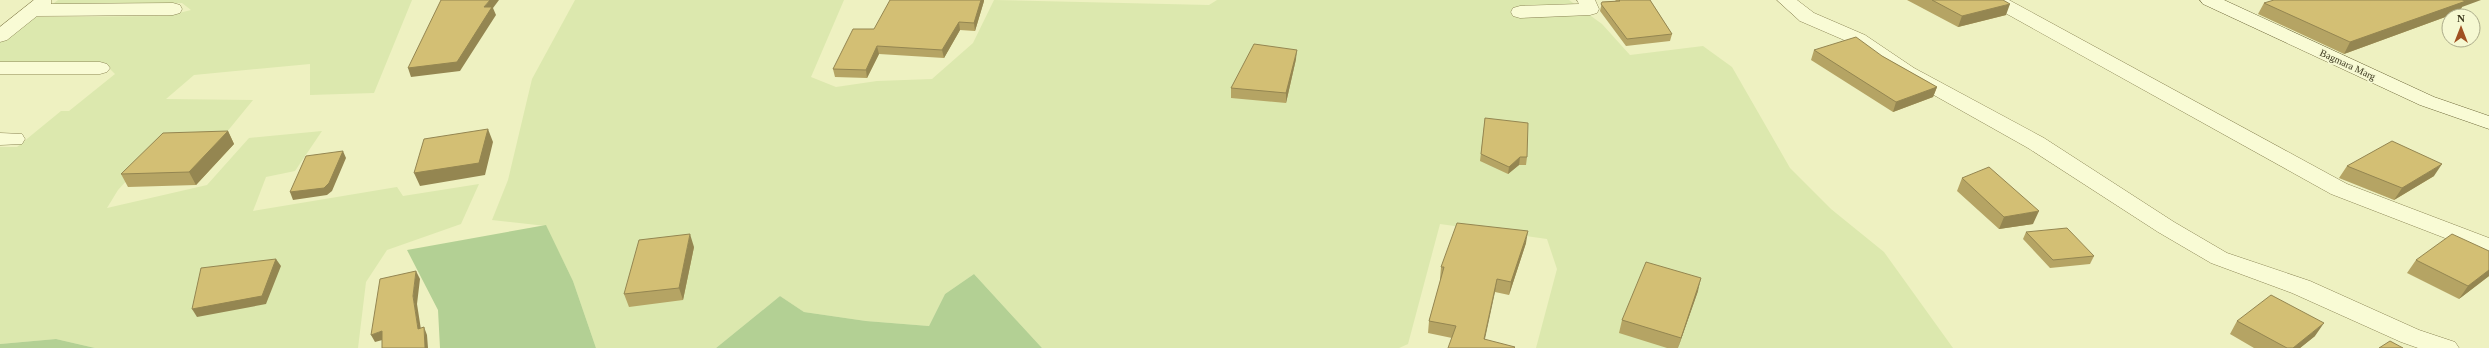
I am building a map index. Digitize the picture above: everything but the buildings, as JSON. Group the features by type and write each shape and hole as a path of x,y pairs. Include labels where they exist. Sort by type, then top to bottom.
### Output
{"street":[{"path":"1520,12 1590,9 1586,0"},
{"path":"1786,0 1807,17 1858,39 1907,72 2036,143 2166,227 2219,258 2301,287 2410,336 2446,348"},
{"path":"1995,0 2252,143 2339,188 2489,247"},
{"name":"Bagmara Marg","path":"2209,0 2427,100 2489,123"},
{"path":"0,36 38,5 172,9"},
{"path":"0,68 100,68"}],"green space":[{"path":"58,0 412,0 374,93 310,95 310,64 194,75 166,99 253,100 226,133 163,141 118,190 107,208 207,185 249,138 322,131 295,171 266,177 253,211 397,187 403,196 479,184 461,224 387,250 366,282 358,348 95,348 56,339 0,344 0,147 17,147 61,111 69,111 115,74 107,66 0,63 0,42 31,17 167,16 191,10 182,3 50,6"},
{"path":"575,0 844,0 811,77 836,87 877,81 932,79 973,43 994,0 1209,5 1217,0 1569,0 1602,24 1630,55 1703,46 1732,67 1790,168 1831,209 1884,252 1953,348 1536,348 1557,269 1547,239 1440,224 1408,344 1399,348 1042,348 974,274 945,294 929,326 866,321 804,312 780,296 716,348 596,348 573,281 546,226 492,220 508,180 532,79"},
{"path":"546,225 573,281 596,348 440,348 438,310 407,250"},
{"path":"974,274 1042,348 716,348 780,296 804,312 866,321 929,326 945,294"},
{"path":"56,339 95,348 0,348 0,344"}]}
